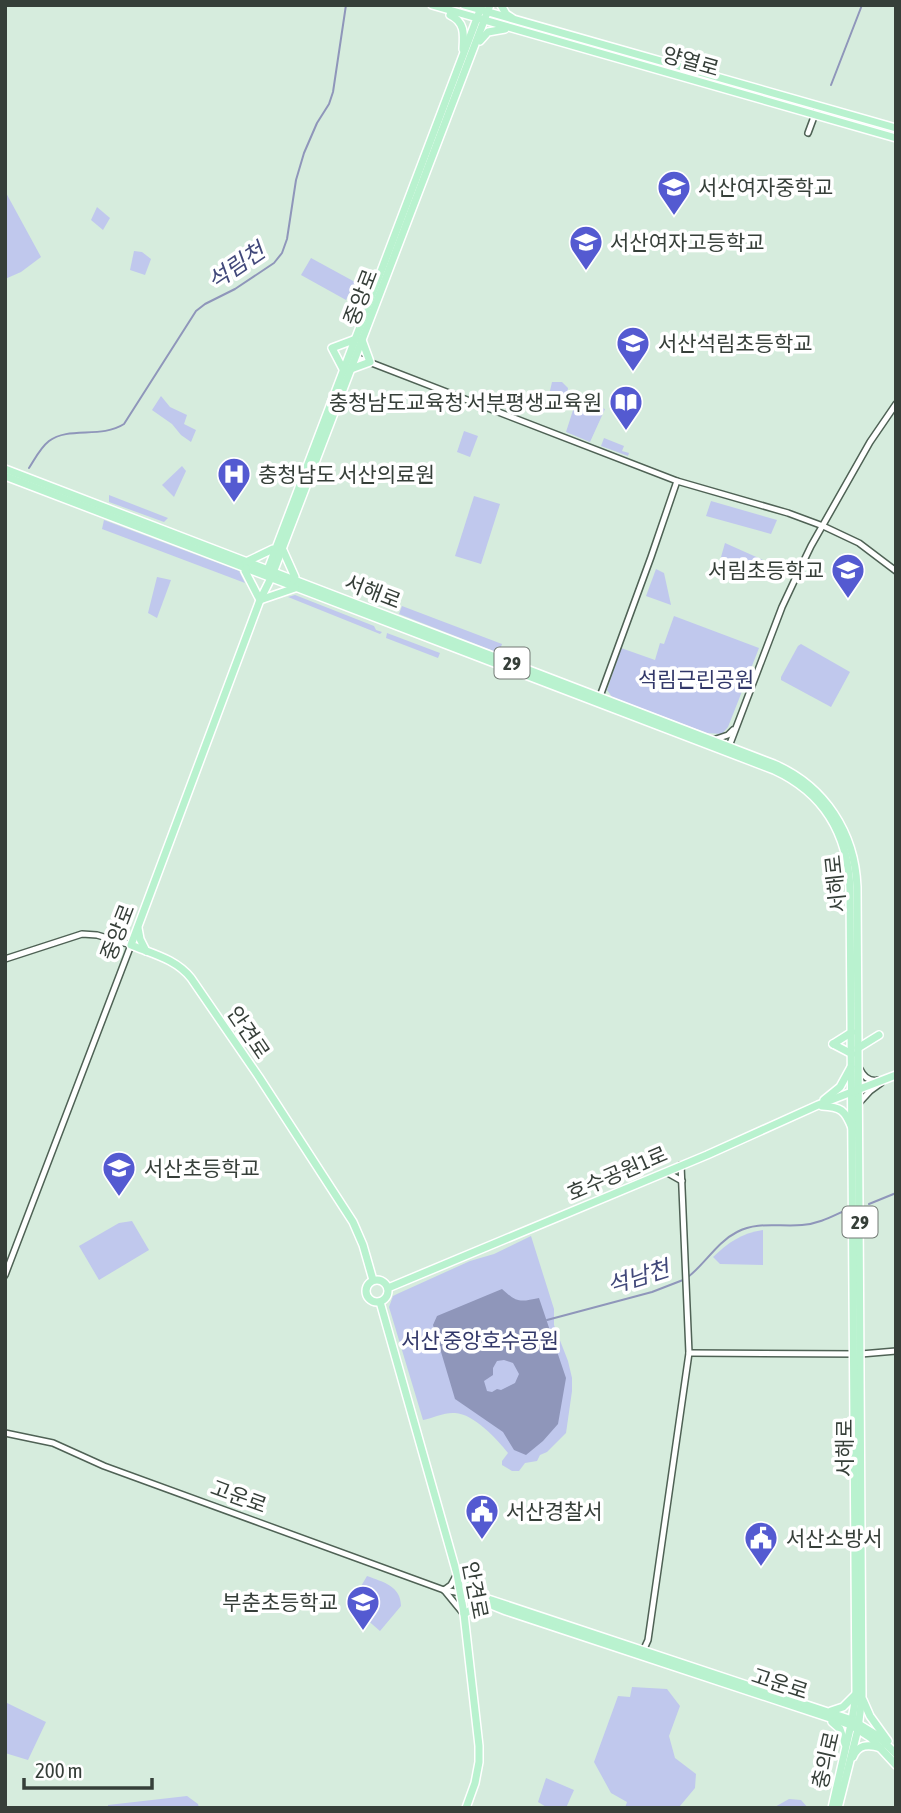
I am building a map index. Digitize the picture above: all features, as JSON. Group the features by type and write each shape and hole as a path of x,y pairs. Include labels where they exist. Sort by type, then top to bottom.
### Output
{"main road":[{"name":"양열로","path":"432,5 481,20 513,25 817,111 896,138"},
{"name":"양열로","path":"464,5 485,8 513,25"},
{"path":"476,43 488,32 513,25 514,19 506,14 500,5"},
{"name":"중앙로","path":"131,945 347,370 476,43 485,8"},
{"path":"446,10 446,13 456,18 463,26 462,59"},
{"name":"중앙로","path":"347,370 356,357 359,340 462,59 481,20"},
{"name":"양열로","path":"817,111 896,128"},
{"path":"359,340 370,362 347,370 332,348 359,340"},
{"name":"서해로","path":"5,469 269,574 784,768 798,776 828,804 842,828 853,856 856,876 858,1024 855,1051"},
{"name":"서해로","path":"5,476 246,565"},
{"path":"279,549 295,577 295,584 260,600 245,571 246,565 279,549"},
{"name":"서해로","path":"599,700 713,740 799,784 825,809 840,835 850,873 852,1032 856,1064 853,1134 858,1354"},
{"path":"138,927 146,951"},
{"name":"안견로","path":"131,945 172,961 185,971 221,1021 353,1222 373,1280"},
{"path":"852,1032 833,1044 855,1051 878,1035 858,1024"},
{"path":"818,1105 840,1087 856,1064"},
{"name":"호수공원1로","path":"388,1288 681,1166 818,1105 893,1076"},
{"name":"서해로","path":"855,1724 859,1696 859,1104 856,1091"},
{"path":"818,1105 841,1110 849,1121 853,1134"},
{"path":"373,1280 382,1281 388,1288 388,1296 380,1302 371,1301 366,1295 366,1287 373,1280"},
{"name":"안견로","path":"380,1302 461,1594 479,1752 475,1783 466,1808"},
{"path":"456,1571 485,1601 464,1614"},
{"name":"고운로","path":"461,1594 855,1724"},
{"path":"845,1751 845,1741 840,1728 825,1719 825,1714 841,1709 859,1696 872,1720 896,1752"},
{"path":"855,1724 884,1747 896,1752"},
{"name":"충의로","path":"838,1808 845,1751 855,1724"},
{"name":"충의로","path":"832,1808 855,1724"},
{"path":"845,1766 855,1752 869,1745 884,1747 896,1765"}],"street":[{"path":"808,133 817,111"},
{"path":"356,357 677,481 788,513 823,526 859,543 896,571"},
{"path":"728,749 782,607 811,546 870,442 896,404"},
{"path":"599,700 677,481"},
{"path":"713,740 728,735 736,728"},
{"name":"안견로","path":"5,959 82,934 97,935 131,945"},
{"name":"중앙로","path":"5,1275 131,945"},
{"path":"856,1064 869,1080 893,1076"},
{"path":"859,1104 870,1091 893,1076"},
{"path":"641,1653 648,1640 689,1353 681,1166"},
{"path":"666,1172 682,1181"},
{"path":"689,1353 858,1354 896,1351"},
{"name":"고운로","path":"5,1433 53,1443 104,1466 461,1594"},
{"path":"456,1571 451,1585 444,1590 464,1614"}],"green space":[{"path":"5,191 41,257 21,272 5,279"},
{"path":"97,207 110,218 103,230 91,220"},
{"path":"134,251 142,252 151,259 145,275 130,270"},
{"path":"311,258 355,282 346,300 301,275"},
{"path":"552,382 562,382 568,388 566,401 549,395"},
{"path":"161,396 170,407 187,415 184,424 196,430 191,442 152,410"},
{"path":"574,407 596,414 599,407 605,409 590,442 566,432"},
{"path":"464,431 478,436 470,457 457,452"},
{"path":"604,438 624,446 622,451 629,453 628,456 601,446"},
{"path":"182,466 186,471 174,497 162,485"},
{"path":"109,495 168,518 164,522 109,502"},
{"path":"474,496 500,504 481,564 455,556"},
{"path":"711,501 777,520 771,534 706,516"},
{"path":"104,520 239,571 245,583 102,529"},
{"path":"725,543 763,560 756,581 719,564"},
{"path":"656,569 664,573 671,605 646,596"},
{"path":"157,577 171,580 157,618 148,613"},
{"path":"295,595 374,626 382,632 380,634 288,597"},
{"path":"402,606 502,644 499,653 399,614"},
{"name":"석림근린공원","path":"674,616 759,648 728,727 722,734 707,733 612,697 607,690 621,648 655,660 660,643 664,644"},
{"path":"387,633 440,653 438,658 386,638"},
{"path":"801,644 850,672 831,707 781,680"},
{"path":"132,1221 149,1250 99,1280 79,1246 119,1223"},
{"path":"763,1230 763,1265 720,1264 713,1257 735,1239"},
{"name":"서산 중앙호수공원","path":"531,1236 554,1309 554,1325 568,1361 572,1391 566,1433 547,1452 540,1455 537,1461 525,1463 519,1471 512,1471 502,1465 508,1453 477,1422 462,1414 451,1413 423,1420 389,1307 393,1296"},
{"path":"367,1576 390,1586 400,1599 401,1606 380,1631 350,1605"},
{"path":"632,1687 667,1689 680,1706 669,1736 675,1758 696,1774 695,1788 680,1808 625,1808 627,1802 611,1793 594,1762 618,1696 630,1697"},
{"path":"5,1702 46,1722 28,1760 5,1753"},
{"path":"546,1778 574,1790 566,1808 548,1808 538,1802"},
{"path":"187,1796 198,1804 199,1808 108,1808 108,1805"},
{"path":"789,1799 801,1800 808,1808 773,1808"}],"shaded area":[{"path":"502,1289 519,1300 539,1298 566,1378 558,1424 526,1455 514,1450 503,1432 455,1399 433,1325 437,1316","holes":["497,1361 513,1363 519,1374 515,1383 501,1390 487,1391 484,1381 493,1375"]}],"waterway":[{"name":"석림천","path":"29,468 43,447 57,437 105,431 124,424 196,311 274,263 282,253 304,153 333,92 346,5"},
{"path":"831,85 862,5"},
{"name":"석남천","path":"869,1204 896,1193"},
{"name":"석남천","path":"688,1277 723,1241 745,1229 761,1225 808,1224 844,1211"},
{"name":"석남천","path":"547,1320 652,1292 683,1280"}],"place":[{"name":"서산여자중학교","path":"674,217"},
{"name":"서산여자고등학교","path":"586,272"},
{"name":"서산석림초등학교","path":"633,373"},
{"name":"충청남도교육청 서부평생교육원","path":"626,432"},
{"name":"충청남도 서산의료원","path":"234,504"},
{"name":"서림초등학교","path":"848,600"},
{"name":"서산초등학교","path":"119,1198"},
{"name":"서산경찰서","path":"482,1541"},
{"name":"서산소방서","path":"761,1568"},
{"name":"부춘초등학교","path":"363,1632"}]}
